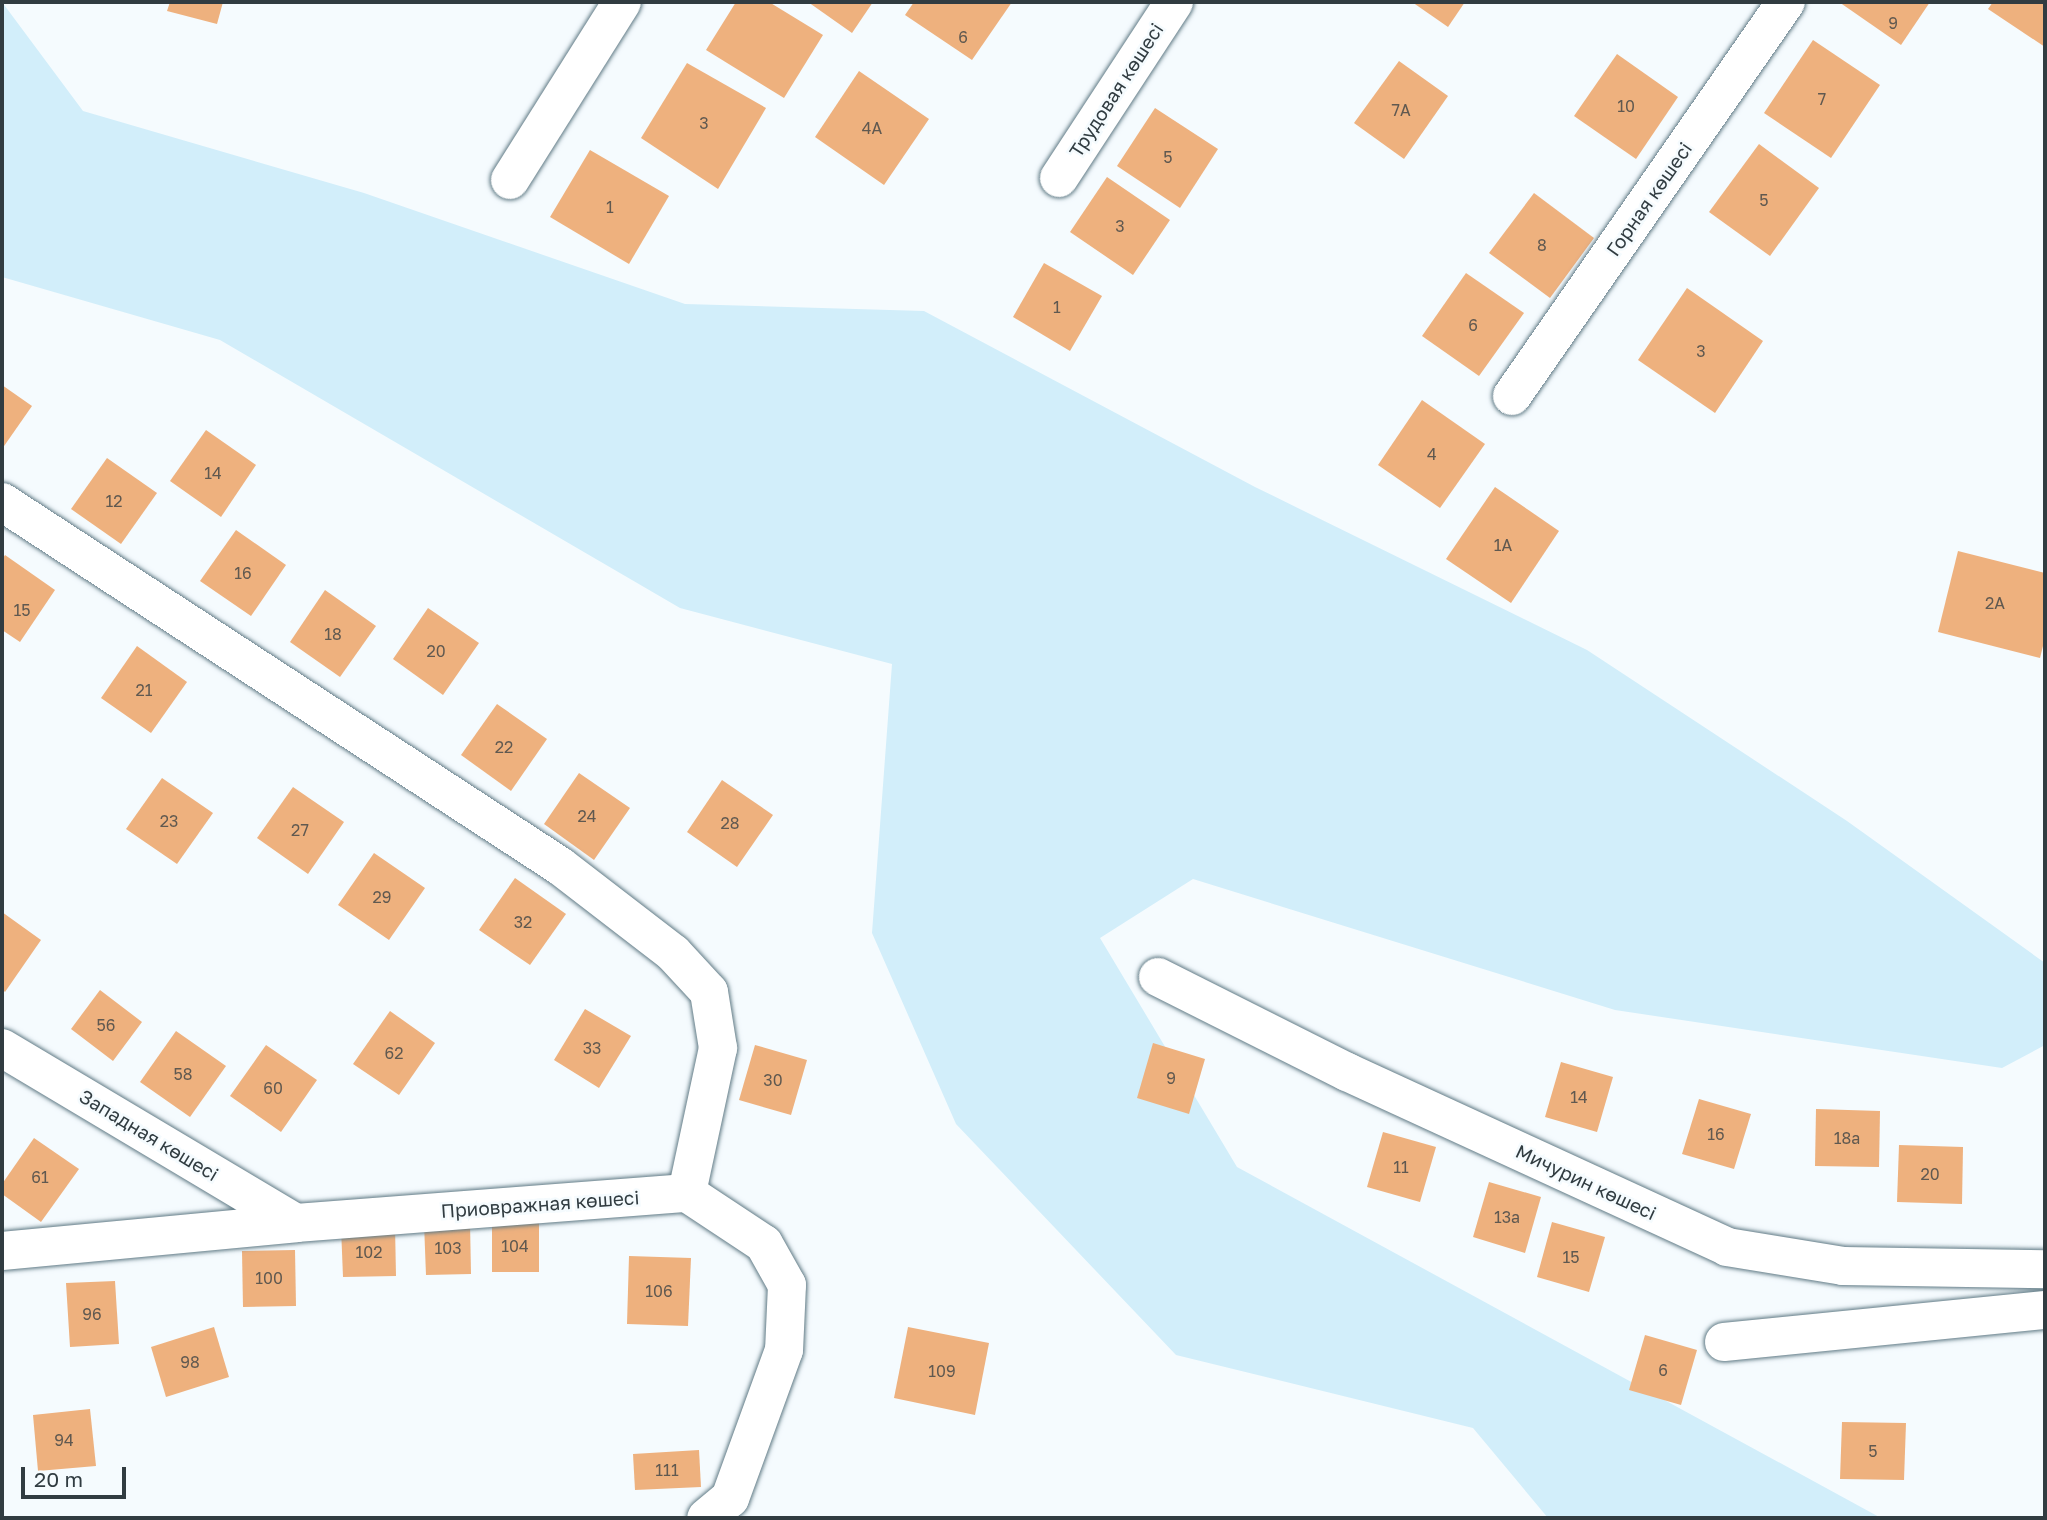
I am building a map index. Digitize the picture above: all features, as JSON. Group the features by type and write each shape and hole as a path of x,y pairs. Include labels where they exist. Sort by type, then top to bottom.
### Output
{"street":[{"path":"510,180 622,2"},
{"name":"Трудовая көшесі","path":"1059,178 1174,2"},
{"name":"Горная көшесі","path":"1512,396 1786,2"},
{"path":"2,502 560,866 673,953 709,992 718,1048 687,1193 764,1244 786,1285 784,1350 730,1498 706,1518"},
{"name":"Мичурин көшесі","path":"1158,977 1347,1072 1727,1247 1843,1266 2045,1269"},
{"name":"Западная көшесі","path":"2,1048 296,1223"},
{"name":"Приовражная көшесі","path":"2,1251 296,1223 687,1193"},
{"path":"1724,1342 2045,1310"}],"shaded area":[{"path":"2,2 83,111 364,193 685,304 924,311 1255,487 1587,650 1847,821 2045,963 2045,1045 2002,1068 1615,1010 1193,879 1100,938 1237,1167 1881,1518 1548,1518 1473,1428 1176,1355 956,1124 872,933 892,664 680,608 220,340 2,277"}],"building":[{"path":"170,2 223,2 217,24 167,11"},
{"path":"736,2 769,2 823,35 784,98 706,50"},
{"path":"808,2 873,2 852,33"},
{"path":"914,2 1012,2 972,60 905,15"},
{"path":"1412,2 1465,2 1448,27"},
{"path":"1839,2 1930,2 1901,45"},
{"path":"1993,2 2045,2 2045,47 1988,9"},
{"path":"1813,40 1880,85 1831,158 1764,113"},
{"path":"1617,54 1678,97 1636,159 1574,116"},
{"path":"1399,61 1448,96 1404,159 1354,123"},
{"path":"687,63 766,108 718,189 641,138"},
{"path":"859,71 929,119 884,185 815,137"},
{"path":"1155,108 1218,149 1180,208 1117,166"},
{"path":"1759,144 1819,188 1770,256 1709,212"},
{"path":"590,150 669,196 629,264 550,217"},
{"path":"1107,177 1170,220 1133,275 1070,232"},
{"path":"1534,193 1594,238 1550,298 1489,253"},
{"path":"1044,263 1102,296 1070,351 1013,317"},
{"path":"1466,273 1524,313 1479,376 1422,336"},
{"path":"1687,288 1763,341 1715,413 1638,360"},
{"path":"2,385 32,406 2,449"},
{"path":"1422,400 1485,444 1440,508 1378,465"},
{"path":"206,430 256,465 221,517 170,481"},
{"path":"107,458 157,493 121,544 71,509"},
{"path":"1495,487 1559,531 1511,603 1446,559"},
{"path":"236,530 286,565 251,616 200,581"},
{"path":"1958,551 2045,573 2045,638 2040,658 1938,632"},
{"path":"5,555 55,590 20,642 2,630 2,560"},
{"path":"325,590 376,626 340,677 290,642"},
{"path":"428,608 479,643 443,695 393,659"},
{"path":"137,646 187,682 151,733 101,698"},
{"path":"497,704 547,739 511,791 461,755"},
{"path":"579,773 630,808 594,860 544,824"},
{"path":"162,778 213,813 177,864 126,829"},
{"path":"722,780 773,815 737,867 687,832"},
{"path":"293,787 344,822 308,874 257,838"},
{"path":"374,853 425,888 389,940 338,905"},
{"path":"515,878 566,914 530,965 479,930"},
{"path":"2,912 41,940 5,992 2,989"},
{"path":"100,990 142,1022 113,1061 71,1029"},
{"path":"585,1009 631,1036 599,1088 554,1060"},
{"path":"390,1011 435,1043 399,1095 353,1064"},
{"path":"176,1031 226,1066 190,1117 140,1082"},
{"path":"1153,1043 1205,1059 1189,1114 1137,1098"},
{"path":"266,1045 317,1080 281,1132 230,1096"},
{"path":"755,1045 807,1060 791,1115 739,1100"},
{"path":"1561,1062 1613,1077 1597,1132 1545,1117"},
{"path":"1699,1099 1751,1114 1734,1169 1682,1154"},
{"path":"1816,1109 1880,1111 1879,1167 1815,1166"},
{"path":"1383,1132 1436,1147 1420,1202 1367,1187"},
{"path":"34,1138 79,1169 41,1222 2,1194 2,1184"},
{"path":"1899,1145 1963,1147 1962,1204 1897,1202"},
{"path":"1489,1182 1541,1197 1525,1253 1473,1237"},
{"path":"492,1220 539,1220 539,1272 492,1272"},
{"path":"470,1222 471,1274 426,1275 424,1223"},
{"path":"1552,1222 1605,1237 1589,1292 1537,1277"},
{"path":"395,1226 396,1276 343,1277 341,1227"},
{"path":"295,1250 296,1306 243,1307 242,1251"},
{"path":"629,1256 691,1258 688,1326 627,1324"},
{"path":"115,1281 119,1344 70,1347 66,1283"},
{"path":"214,1327 229,1377 166,1397 151,1347"},
{"path":"908,1327 989,1343 975,1415 894,1398"},
{"path":"1645,1335 1697,1350 1681,1405 1629,1390"},
{"path":"90,1409 96,1466 38,1471 33,1415"},
{"path":"1842,1422 1906,1423 1904,1480 1840,1479"},
{"path":"699,1450 701,1487 635,1490 633,1454"}]}
